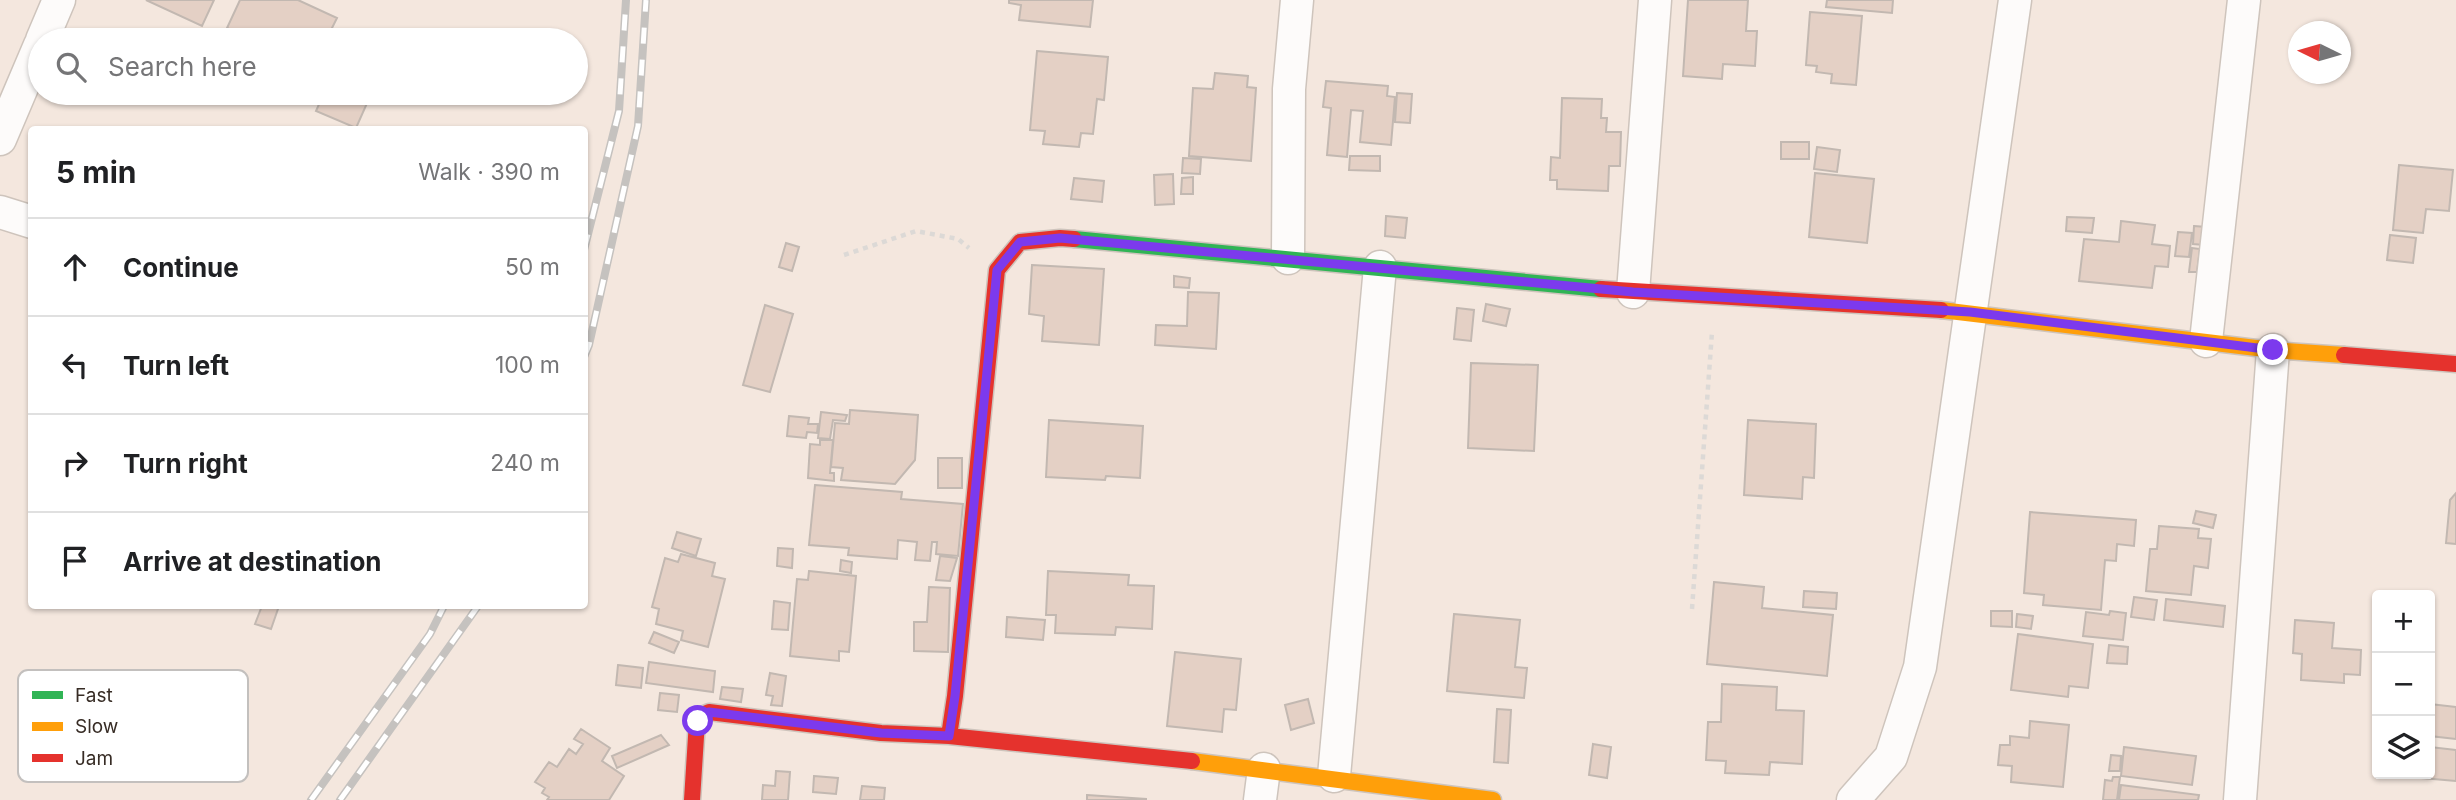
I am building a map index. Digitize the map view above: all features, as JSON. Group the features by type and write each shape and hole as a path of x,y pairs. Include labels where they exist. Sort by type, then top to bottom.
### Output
{"street":[{"path":"47,28 59,0"},
{"path":"1288,258 1289,89 1297,0"},
{"path":"1633,292 1655,0"},
{"path":"1853,800 1891,757 1920,667 2015,0"},
{"path":"2206,341 2244,0"},
{"path":"0,139 28,73"},
{"path":"0,212 28,221"},
{"path":"949,736 997,270 1020,242 1060,238 1633,292 1970,312 2273,350 2456,364"},
{"path":"1334,776 1380,267"},
{"path":"2239,800 2273,350"},
{"path":"692,800 698,721 702,715 709,712 881,733 949,736 1334,776 1493,800"},
{"path":"1260,800 1264,769"}],"path":[{"path":"844,255 916,232 958,239 997,270"},
{"path":"1692,609 1715,297"}],"building":[{"path":"146,0 214,0 202,26"},
{"path":"240,0 298,0 337,18 332,28 227,28"},
{"path":"1009,0 1093,0 1090,27 1019,20 1021,5 1009,3"},
{"path":"1688,0 1748,0 1746,31 1757,31 1755,66 1723,64 1722,79 1683,76"},
{"path":"1827,0 1893,0 1892,13 1826,7"},
{"path":"1810,12 1862,16 1856,85 1831,83 1832,74 1816,72 1817,66 1806,65"},
{"path":"1037,51 1108,57 1104,100 1097,99 1093,134 1081,133 1079,147 1043,144 1045,131 1030,130"},
{"path":"1215,73 1248,76 1247,87 1256,88 1251,161 1189,156 1193,88 1213,89"},
{"path":"1326,81 1388,86 1387,96 1395,97 1391,145 1360,142 1363,111 1351,110 1347,157 1327,155 1331,108 1323,107"},
{"path":"1397,93 1412,94 1410,123 1395,122"},
{"path":"1562,98 1602,99 1601,118 1607,118 1606,132 1621,132 1620,166 1609,166 1608,191 1557,189 1557,180 1550,180 1551,157 1560,158"},
{"path":"319,105 366,105 357,126 316,111"},
{"path":"1781,142 1809,142 1809,159 1781,159"},
{"path":"1817,147 1840,150 1837,172 1814,169"},
{"path":"1350,156 1380,156 1380,171 1349,170"},
{"path":"1183,158 1201,159 1200,174 1182,173"},
{"path":"2399,165 2453,170 2449,211 2426,209 2423,233 2393,230"},
{"path":"1815,173 1874,179 1867,243 1809,237"},
{"path":"1173,174 1174,204 1155,205 1154,175"},
{"path":"1193,177 1193,194 1181,194 1182,178"},
{"path":"1074,178 1104,181 1102,202 1071,199"},
{"path":"1386,216 1407,218 1405,238 1385,236"},
{"path":"2067,217 2094,218 2092,233 2066,231"},
{"path":"2121,221 2155,225 2152,244 2170,246 2168,267 2155,266 2152,288 2079,281 2084,239 2119,242"},
{"path":"2194,226 2206,227 2204,245 2193,244"},
{"path":"2178,232 2192,233 2189,257 2175,256"},
{"path":"2390,235 2416,238 2413,263 2387,260"},
{"path":"786,243 799,247 792,271 779,267"},
{"path":"2192,248 2200,249 2197,272 2189,272"},
{"path":"1032,265 1104,269 1099,345 1042,341 1044,316 1029,314"},
{"path":"1174,276 1190,278 1189,288 1174,287"},
{"path":"1188,292 1219,293 1216,349 1155,345 1156,325 1187,326"},
{"path":"1486,304 1510,309 1506,326 1483,321"},
{"path":"765,305 793,314 770,392 743,385"},
{"path":"1457,308 1474,310 1471,341 1454,339"},
{"path":"1471,363 1538,365 1534,451 1468,448"},
{"path":"850,410 918,415 915,460 895,484 841,480 843,468 831,467 835,423 849,424"},
{"path":"821,412 847,415 845,421 833,420 830,439 818,438"},
{"path":"789,416 809,418 808,424 818,424 817,433 807,432 806,438 787,436"},
{"path":"1049,420 1143,426 1140,478 1106,476 1105,480 1046,477"},
{"path":"1748,420 1816,424 1814,478 1803,477 1802,499 1744,495"},
{"path":"820,440 833,440 830,473 834,473 834,481 808,478 810,444 820,445"},
{"path":"938,458 962,458 962,488 938,488"},
{"path":"815,485 902,492 901,499 963,504 958,556 936,554 937,542 932,542 930,561 915,560 917,542 898,540 897,559 848,555 849,548 809,545"},
{"path":"2456,493 2456,544 2446,543 2450,500"},
{"path":"2196,511 2216,515 2213,528 2193,523"},
{"path":"2030,512 2136,520 2134,546 2117,544 2116,561 2105,560 2101,610 2043,605 2044,595 2024,593"},
{"path":"2159,526 2199,529 2198,538 2211,539 2208,568 2194,566 2191,595 2146,591 2150,549 2157,549"},
{"path":"677,532 701,539 696,556 672,548"},
{"path":"778,548 793,549 792,568 777,566"},
{"path":"681,554 715,563 712,576 725,579 708,647 681,640 683,631 656,624 659,609 652,607 665,558 678,562"},
{"path":"940,556 957,558 950,581 936,580"},
{"path":"841,560 852,562 851,573 840,571"},
{"path":"809,571 856,576 849,652 839,651 839,661 790,656 797,579 808,580"},
{"path":"1048,571 1129,575 1128,585 1154,586 1152,629 1116,627 1115,635 1055,633 1056,615 1046,615"},
{"path":"1714,582 1764,587 1762,608 1833,615 1827,676 1707,664"},
{"path":"929,587 950,588 948,652 914,651 914,622 927,622"},
{"path":"1804,591 1837,593 1836,609 1803,607"},
{"path":"2134,597 2157,600 2154,620 2131,617"},
{"path":"2166,599 2225,606 2223,627 2164,620"},
{"path":"774,601 790,603 788,630 772,629"},
{"path":"261,609 278,609 271,629 255,624"},
{"path":"1991,611 2012,611 2012,627 1991,626"},
{"path":"2110,611 2126,613 2123,640 2083,636 2086,612 2109,615"},
{"path":"1454,614 1520,620 1515,667 1527,668 1524,698 1447,691"},
{"path":"2017,614 2033,616 2031,629 2016,627"},
{"path":"1007,617 1045,620 1043,640 1006,637"},
{"path":"2295,620 2334,623 2332,648 2361,650 2360,675 2344,674 2344,683 2301,680 2302,654 2293,653"},
{"path":"654,632 679,642 674,653 649,643"},
{"path":"2018,634 2093,644 2088,688 2069,686 2068,697 2011,690"},
{"path":"2109,645 2128,647 2127,664 2107,663"},
{"path":"1175,652 1241,659 1236,710 1224,709 1222,732 1167,726"},
{"path":"649,662 715,671 713,692 646,683"},
{"path":"618,665 643,668 641,688 616,685"},
{"path":"770,673 786,676 782,706 771,705 773,696 766,695"},
{"path":"1722,684 1777,687 1776,710 1804,711 1802,764 1770,762 1769,775 1725,773 1726,761 1706,760 1708,722 1721,722"},
{"path":"722,687 743,689 741,702 720,699"},
{"path":"660,693 679,695 677,712 658,710"},
{"path":"1308,699 1314,723 1291,730 1285,705"},
{"path":"2435,705 2456,707 2456,739 2435,737"},
{"path":"1497,709 1511,710 1508,763 1494,762"},
{"path":"2030,721 2069,725 2063,787 2011,782 2012,766 1998,765 2000,745 2010,745 2010,736 2029,738"},
{"path":"581,729 610,748 602,761 624,776 609,800 547,800 549,797 542,793 545,788 535,782 549,762 557,767 569,749 576,754 583,744 574,739"},
{"path":"661,735 669,745 617,768 612,756"},
{"path":"1593,744 1611,747 1607,778 1589,775"},
{"path":"2124,747 2196,756 2192,785 2121,776"},
{"path":"2435,748 2456,750 2456,781 2433,779"},
{"path":"2111,755 2121,756 2120,771 2109,771"},
{"path":"776,771 790,772 788,800 762,800 763,785 775,786"},
{"path":"814,776 838,778 836,794 813,792"},
{"path":"2113,777 2120,777 2117,800 2103,800 2105,780 2112,781"},
{"path":"2121,785 2199,795 2198,800 2119,800"},
{"path":"862,786 885,788 884,800 860,800"},
{"path":"1087,795 1146,799 1146,800 1087,800"}],"railway":[{"path":"588,234 619,111 626,0"},
{"path":"588,347 638,126 646,0"},
{"path":"311,800 430,634 442,609"},
{"path":"340,800 476,609"}],"traffic: fast":[{"path":"1074,239 1601,289"}],"traffic: slow":[{"path":"1941,310 2273,350 2344,355"},
{"path":"1192,761 1493,800"}],"traffic: jam":[{"path":"949,736 997,270 1020,242 1074,239"},
{"path":"1601,289 1941,310"},
{"path":"2344,355 2456,364"},
{"path":"692,800 697,721 709,712 881,733 949,736 1192,761"}],"route":[{"path":"698,721 702,715 709,712 881,733 949,736 997,270 1020,242 1060,238 1633,292 1970,312 2273,350"}]}
